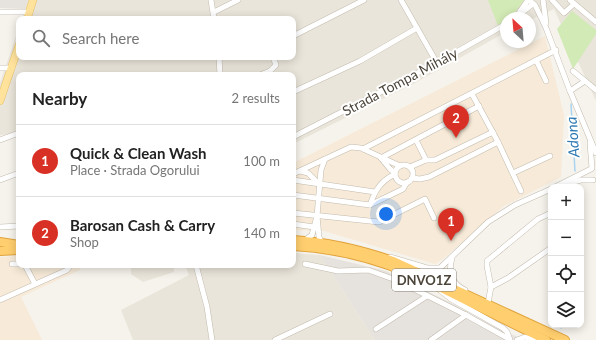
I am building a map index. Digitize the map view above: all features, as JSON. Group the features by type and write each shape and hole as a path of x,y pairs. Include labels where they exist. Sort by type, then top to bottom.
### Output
{"highway":[{"name":"DNVO1Z","path":"296,240 322,243 378,256 424,274 504,313 565,340"},
{"path":"0,242 16,245"},
{"path":"0,246 16,245"},
{"name":"DNVO1Z","path":"296,246 340,252 377,262 405,272 431,283 546,340"},
{"path":"0,251 16,250"}],"main road":[{"path":"29,16 33,0"},
{"path":"0,101 16,55"}],"street":[{"path":"211,0 214,16"},
{"path":"214,12 238,0"},
{"path":"296,34 364,0"},
{"path":"401,0 437,64"},
{"path":"531,2 540,4 543,0"},
{"path":"543,0 546,28"},
{"path":"552,0 564,13 572,2 596,22"},
{"path":"520,12 531,2"},
{"path":"531,2 546,28 556,50 570,91 596,153"},
{"path":"0,12 29,16"},
{"name":"Strada Tompa Mihály","path":"296,135 437,64 500,27"},
{"path":"296,91 360,61 417,28"},
{"path":"362,149 556,50"},
{"path":"218,60 220,72"},
{"path":"268,72 276,65 274,60"},
{"path":"536,60 546,81"},
{"path":"0,68 12,68"},
{"path":"573,71 596,90"},
{"path":"570,91 585,81"},
{"path":"472,94 493,132 521,191"},
{"path":"381,158 479,106"},
{"path":"410,167 426,160 435,160 493,132"},
{"path":"0,140 16,134"},
{"path":"572,184 595,181 588,136"},
{"path":"416,140 426,160"},
{"path":"381,158 400,181 420,179 498,142"},
{"path":"296,172 351,147 362,149 400,166 405,165 410,167 413,172 410,180 403,188 370,205 320,200 296,196"},
{"path":"513,174 550,156"},
{"path":"305,240 312,235 317,216 320,200 321,170 326,158"},
{"path":"370,205 375,192 382,182 395,174 400,166"},
{"path":"560,184 593,167"},
{"path":"296,172 308,173 320,184"},
{"path":"0,180 16,174"},
{"path":"296,180 375,192"},
{"path":"378,256 394,257 433,269 445,266 462,245 488,222 515,205 548,190"},
{"path":"296,213 379,222 425,199 434,218"},
{"path":"488,303 491,287 487,260 538,219 548,215"},
{"path":"317,216 319,237 322,243"},
{"path":"296,224 314,227"},
{"path":"0,227 16,226"},
{"path":"491,287 508,278 548,250"},
{"path":"452,258 450,274 455,283 504,313"},
{"path":"305,264 338,271 368,270 396,280 466,315 510,340"},
{"path":"27,268 35,284"},
{"path":"0,300 69,268"},
{"path":"197,268 207,307 212,340"},
{"path":"198,273 199,268"},
{"path":"431,283 451,299 503,328 507,332 510,340"},
{"path":"376,329 427,296"},
{"path":"275,340 330,314"},
{"path":"431,340 466,315"},
{"path":"517,340 526,338 534,340"}],"shaded area":[{"path":"0,0 27,0 25,9 0,8"},
{"path":"27,0 596,0 596,101 554,9 536,17 536,12 500,12 500,35 413,84 296,142 296,72 16,72 16,133 0,135 0,83 16,36 16,60 296,60 296,16 23,16"},
{"path":"545,36 564,115 561,177 504,206 443,259 435,264 324,231 296,230 296,161 521,48 536,48 536,41"},
{"path":"296,253 320,255 375,340 133,340 121,310 189,275 186,268 296,268"},
{"path":"320,255 386,271 451,303 495,327 525,340 375,340"},
{"path":"16,256 16,268 80,268 80,270 21,297 42,340 0,340 0,257"},
{"path":"131,268 174,268 174,272 143,282 131,274"}],"green space":[{"path":"488,0 524,0 515,12 500,12 500,24 498,26"},
{"path":"572,11 596,30 596,34 573,69 557,29"}],"waterway":[{"name":"Adona","path":"571,104 575,171"}],"place":[{"name":"Barosan Cash & Carry","path":"456,138"},
{"name":"Quick & Clean Wash","path":"451,241"}]}
